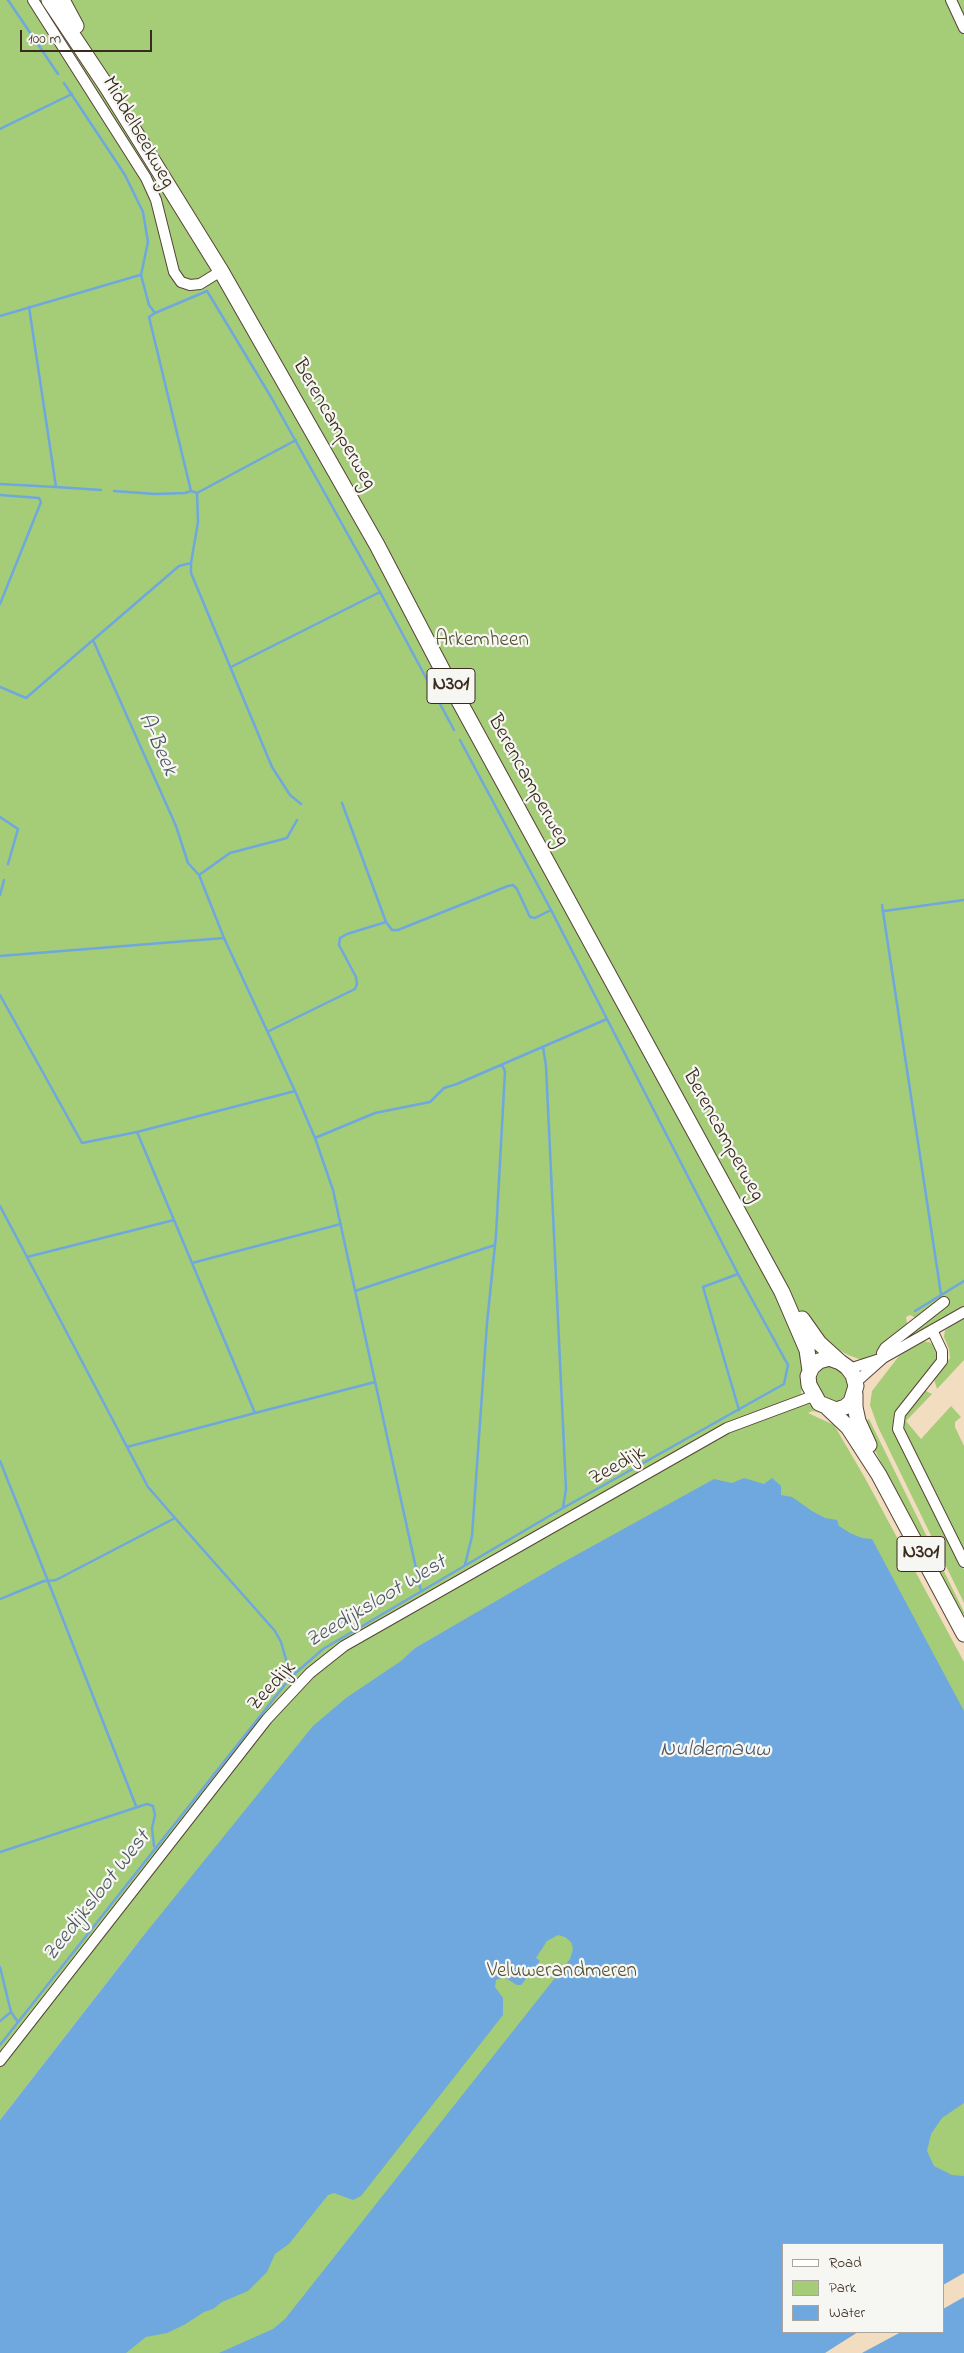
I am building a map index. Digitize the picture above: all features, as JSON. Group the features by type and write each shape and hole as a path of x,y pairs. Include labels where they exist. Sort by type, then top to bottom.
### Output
{"main road":[{"name":"Berencamperweg","path":"49,0 107,87 221,271 377,545 446,677 782,1292 808,1350 810,1371"},
{"name":"Berencamperweg","path":"62,0 107,87"},
{"name":"Berencamperweg","path":"782,1292 819,1343 850,1377"},
{"path":"829,1358 850,1377 851,1402 845,1407 836,1410 819,1403 813,1396 809,1385 810,1371 819,1361 829,1358"},
{"name":"N301","path":"850,1377 858,1421 879,1475"},
{"name":"N301","path":"828,1408 848,1426 879,1475 964,1634"}],"street":[{"name":"Middelbeekweg","path":"33,0 146,178 156,200 174,272 180,282 190,285 200,284 221,271"},
{"path":"951,0 964,28"},
{"path":"883,1358 882,1353 885,1348 944,1302"},
{"path":"850,1377 964,1312"},
{"path":"932,1330 942,1350 942,1361 898,1419 898,1429 964,1562"},
{"path":"850,1377 883,1358"},
{"name":"Zeedijk","path":"0,2061 267,1719 310,1673 353,1641 718,1432 744,1420 813,1396"}],"green space":[{"name":"Arkemheen","path":"0,0 964,0 964,1308 891,1350 916,1318 910,1315 906,1317 907,1324 873,1358 865,1361 839,1350 805,1369 801,1393 810,1405 829,1416 813,1411 808,1413 834,1425 865,1478 964,1662 964,2272 944,2243 782,2243 782,2333 845,2338 824,2353 0,2353 140,1940 0,2120","holes":["668,1505 405,1659 415,1648"]},
{"path":"964,1317 964,1360 937,1389 934,1379 950,1358 949,1349 944,1337 945,1330"},
{"path":"921,1341 929,1342 935,1346 938,1355 937,1360 895,1414 893,1426 938,1513 964,1570 964,1603 878,1427 870,1405 872,1391 899,1356"},
{"path":"829,1366 840,1371 847,1381 848,1387 845,1396 838,1401 832,1401 823,1397 815,1382 821,1369"},
{"path":"924,1390 932,1394 906,1421 921,1439 951,1406 961,1417 955,1422 955,1427 964,1446 964,1554 902,1431 905,1414"},
{"path":"869,1419 964,1612 964,1622 862,1423"}],"water":[{"name":"Nuldernauw","path":"744,1478 764,1484 772,1478 781,1486 781,1495 792,1497 825,1518 837,1520 839,1526 850,1533 862,1538 872,1539 964,1711 964,2103 942,2118 931,2134 927,2151 934,2166 952,2175 964,2176 964,2273 944,2284 944,2243 782,2243 782,2333 856,2333 825,2353 219,2353 273,2329 285,2319 570,1959 573,1949 571,1942 565,1937 558,1935 547,1941 536,1958 540,1961 521,1985 517,1985 504,1977 496,1980 495,1987 503,1998 503,2015 361,2196 353,2200 334,2193 328,2195 289,2244 275,2254 267,2272 248,2291 222,2302 213,2309 204,2312 167,2333 146,2337 126,2353 0,2353 0,2120 140,1940 313,1726 346,1698 401,1661 415,1648 560,1564 714,1479 732,1483"},
{"path":"964,2297 964,2353 862,2353 899,2333 944,2333 944,2308"}],"waterway":[{"path":"8,0 58,74"},
{"path":"64,83 125,175 143,212 148,242 141,275 149,305 155,313"},
{"path":"0,129 72,94"},
{"path":"0,316 140,275"},
{"path":"197,493 191,491 149,317 207,291 271,397 380,592 231,667"},
{"path":"0,484 56,487 29,307"},
{"name":"A-Beek","path":"0,956 224,938 199,875 188,863 176,826 93,640 179,566 191,563 198,522 197,493 296,440"},
{"path":"56,487 101,490"},
{"path":"114,491 155,494 191,491"},
{"path":"0,495 39,498 41,502 0,604"},
{"path":"191,563 191,573 272,767 290,795 301,804"},
{"path":"380,592 454,730"},
{"path":"0,687 26,698 93,640"},
{"name":"Zeedijksloot West","path":"0,2045 291,1677 323,1649 563,1508 784,1384 788,1365 738,1274 551,910 460,740"},
{"path":"342,803 386,922"},
{"path":"0,817 18,829 8,864"},
{"path":"199,875 230,853 287,838 297,820"},
{"path":"0,895 4,880"},
{"path":"269,1031 355,989 357,984 356,977 339,945 340,938 347,934 386,922 392,930 398,930 513,885 517,889 530,917 535,918 551,910"},
{"path":"884,911 964,900"},
{"path":"882,905 941,1294"},
{"path":"224,938 295,1091 315,1138 333,1190 421,1591"},
{"path":"0,995 82,1143 137,1132 295,1091"},
{"path":"315,1138 375,1113 430,1102 444,1088 607,1019"},
{"path":"543,1047 546,1066 566,1489 563,1508"},
{"path":"465,1565 472,1536 487,1323 496,1235 505,1071 502,1065"},
{"path":"137,1132 174,1220"},
{"path":"0,1206 27,1257"},
{"path":"192,1263 174,1220 27,1257 127,1447 255,1413"},
{"path":"341,1224 192,1263 255,1413 375,1382"},
{"path":"355,1291 495,1245"},
{"path":"738,1274 703,1287 739,1410"},
{"path":"915,1311 964,1281"},
{"path":"0,1461 48,1581 56,1580 175,1518 148,1487 127,1447"},
{"path":"175,1518 275,1631 281,1642 291,1677"},
{"path":"0,1599 48,1581 136,1806"},
{"path":"0,1852 147,1804 153,1806 155,1815 152,1828 154,1846"},
{"path":"0,1967 11,2012 0,2021"},
{"path":"11,2012 18,2022"}],"park label":[{"name":"Veluwerandmeren","path":"562,1973"}]}
